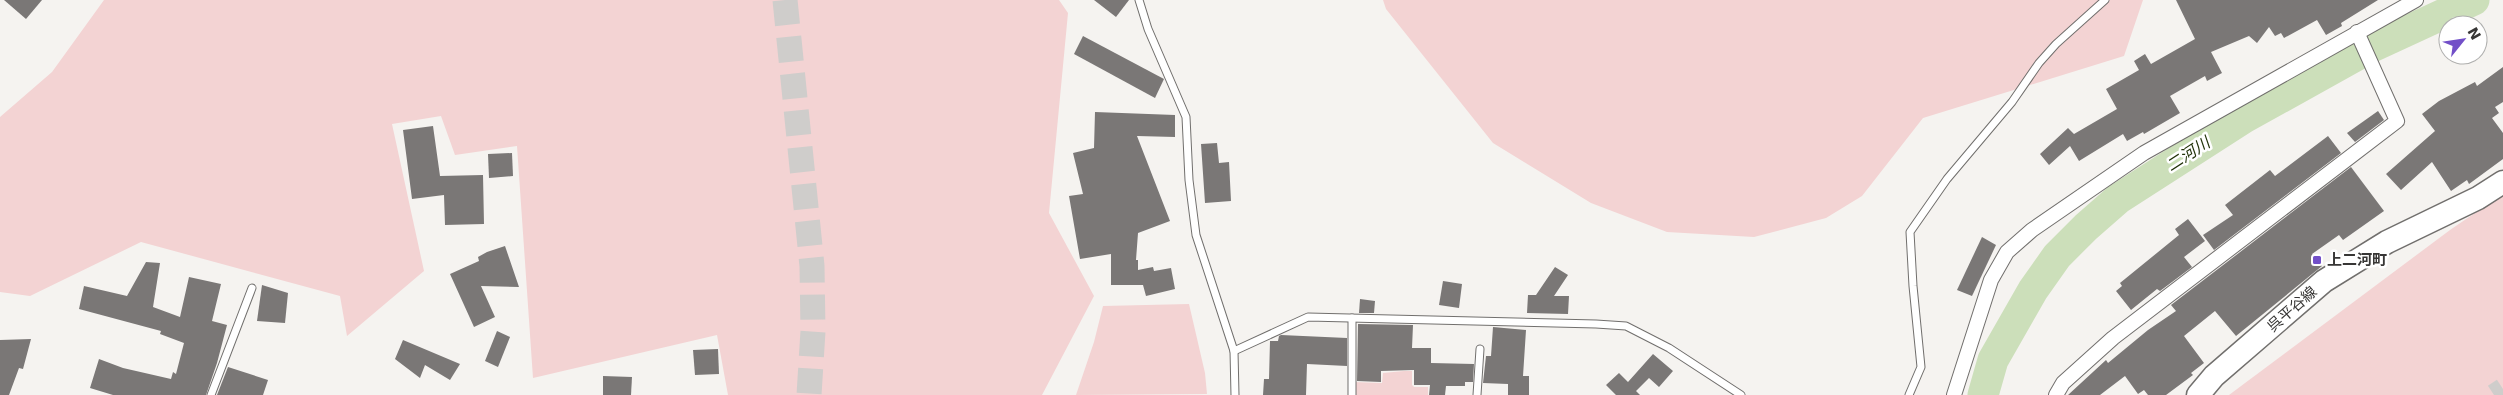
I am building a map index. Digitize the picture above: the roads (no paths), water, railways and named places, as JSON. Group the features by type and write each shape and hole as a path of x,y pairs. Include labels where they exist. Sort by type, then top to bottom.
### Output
{"main road":[{"name":"呉平谷線","path":"2198,395 2214,376 2324,281 2387,242 2478,198 2503,182"}],"street":[{"path":"1954,395 1991,280 2007,252 2032,230 2144,153 2416,0"},
{"path":"2056,395 2063,383 2113,338 2397,121 2357,32"}],"lane":[{"path":"1139,0 1148,29 1186,117 1189,180 1196,234 1234,351 1235,395"},
{"path":"1909,395 1921,367 1912,286 1910,232 1947,179 2012,102 2039,62 2105,0"},
{"path":"211,395 252,288"},
{"path":"1234,351 1308,317 1539,321 1626,326 1669,348 1740,395"},
{"path":"1352,318 1352,395"},
{"path":"1477,395 1480,349"}],"waterway":[{"name":"二河川","path":"1983,395 1993,360 2033,290 2057,256 2118,199 2244,118 2370,48 2474,0"}],"tunnel":[{"path":"785,0 812,266 813,331 809,395"},
{"path":"2494,395 2503,389"}],"place":[{"name":"上二河町","path":"2317,260"}]}
